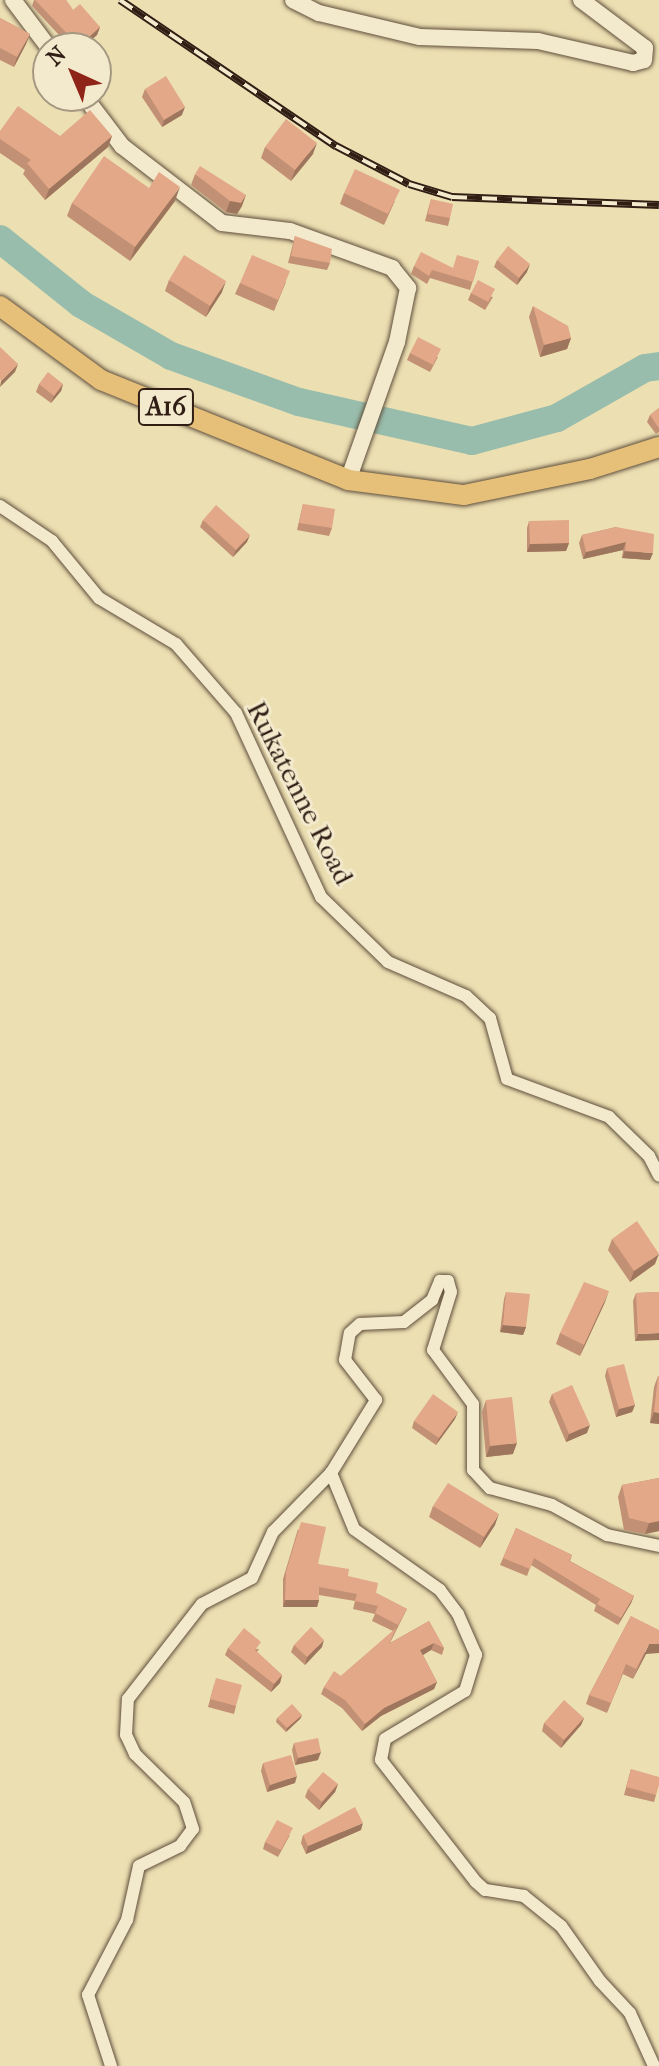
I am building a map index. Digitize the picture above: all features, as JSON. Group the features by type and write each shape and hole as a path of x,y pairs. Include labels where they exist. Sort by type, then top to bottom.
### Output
{"highway":[{"name":"A16","path":"0,306 101,380 348,480 464,495 590,469 659,447"}],"street":[{"path":"13,0 37,32"},
{"path":"293,0 319,13 420,37 538,41 633,63 644,60 645,48 581,0"},
{"path":"97,112 132,156 222,223 290,231 392,268 408,288 384,382 348,480"},
{"name":"Rukatenne Road","path":"0,506 52,541 99,598 176,644 236,713 321,897 388,962 466,996 490,1018 507,1079 609,1117 649,1156 659,1176"},
{"path":"111,2066 88,1995 127,1920 139,1866 180,1846 193,1829 184,1802 135,1754 126,1735 128,1699 202,1604 252,1578 273,1532 331,1473 376,1400 345,1360 350,1333 360,1324 404,1322 432,1300 440,1281 448,1281 451,1292 433,1350 473,1404 473,1470 490,1488 552,1505 607,1535 659,1546"},
{"path":"331,1473 354,1529 440,1590 458,1614 476,1655 465,1691 385,1739 381,1760 386,1773 485,1890 524,1896 561,1926 600,1981 630,2013 654,2066"}],"building":[{"path":"35,0 66,0 73,10 80,4 100,27 94,32 66,32"},
{"path":"0,18 30,34 17,57 0,48"},
{"path":"166,76 185,107 164,120 145,89"},
{"path":"18,106 60,136 88,112 92,112 112,136 49,189 27,163 31,160 0,139 0,131"},
{"path":"286,119 317,143 295,170 265,147"},
{"path":"104,156 149,188 159,172 180,187 135,247 72,203"},
{"path":"200,166 246,195 241,203 230,201 195,174"},
{"path":"355,169 400,190 388,214 344,193"},
{"path":"431,199 453,204 450,218 428,214"},
{"path":"295,236 332,249 330,263 291,256"},
{"path":"508,246 530,264 519,278 497,260"},
{"path":"421,252 453,268 457,255 479,261 473,282 432,270 429,276 414,266"},
{"path":"184,255 226,281 210,306 169,280"},
{"path":"252,255 290,271 278,300 240,283"},
{"path":"478,280 495,289 488,302 471,293"},
{"path":"533,306 568,326 571,338 544,345"},
{"path":"418,337 441,349 433,365 410,353"},
{"path":"0,347 18,364 1,381 0,379"},
{"path":"48,372 63,384 54,396 39,384"},
{"path":"659,408 659,427 658,427 650,415"},
{"path":"303,504 335,509 332,528 299,523"},
{"path":"216,505 250,535 236,550 203,520"},
{"path":"569,520 569,543 530,544 529,521"},
{"path":"616,527 654,534 653,553 625,551 626,542 586,552 582,535"},
{"path":"637,1221 659,1254 634,1271 612,1239"},
{"path":"584,1282 609,1291 584,1345 560,1333"},
{"path":"506,1292 530,1294 526,1327 503,1325"},
{"path":"659,1292 659,1333 638,1334 636,1293"},
{"path":"624,1364 635,1405 619,1409 607,1368"},
{"path":"659,1376 659,1413 654,1412"},
{"path":"572,1385 590,1425 569,1434 552,1394"},
{"path":"433,1394 458,1412 439,1438 414,1421"},
{"path":"512,1397 517,1443 490,1446 486,1400"},
{"path":"659,1478 659,1521 649,1523 629,1518 622,1485"},
{"path":"448,1483 499,1514 484,1537 433,1506"},
{"path":"301,1522 326,1527 318,1564 349,1569 348,1576 378,1583 376,1593 407,1609 398,1625 375,1613 378,1606 355,1601 357,1594 319,1587 319,1600 285,1600 286,1572"},
{"path":"516,1528 572,1555 569,1561 634,1596 621,1618 597,1604 600,1599 534,1558 530,1569 503,1558"},
{"path":"631,1616 659,1630 659,1644 649,1644 636,1669 626,1664 611,1703 589,1695"},
{"path":"429,1621 444,1648 434,1643 420,1650 437,1682 384,1708 365,1724 345,1700 324,1687 334,1671 341,1676 396,1628 389,1644"},
{"path":"311,1627 324,1640 307,1657 294,1645"},
{"path":"244,1628 261,1642 255,1650 282,1675 274,1684 228,1648"},
{"path":"216,1678 242,1685 236,1706 210,1699"},
{"path":"564,1700 584,1718 564,1740 544,1723"},
{"path":"292,1704 302,1715 287,1728 277,1718"},
{"path":"318,1738 321,1752 298,1758 294,1743"},
{"path":"291,1755 297,1776 270,1785 263,1763"},
{"path":"631,1769 659,1777 656,1795 626,1787"},
{"path":"323,1772 338,1784 322,1802 308,1789"},
{"path":"355,1807 363,1823 308,1846 303,1835"},
{"path":"277,1820 293,1828 281,1850 265,1842"}],"waterway":[{"path":"0,239 81,304 171,356 299,402 472,441 557,418 645,368 659,366"}],"railway":[{"path":"120,0 336,146 409,184 452,197 659,205"}]}
